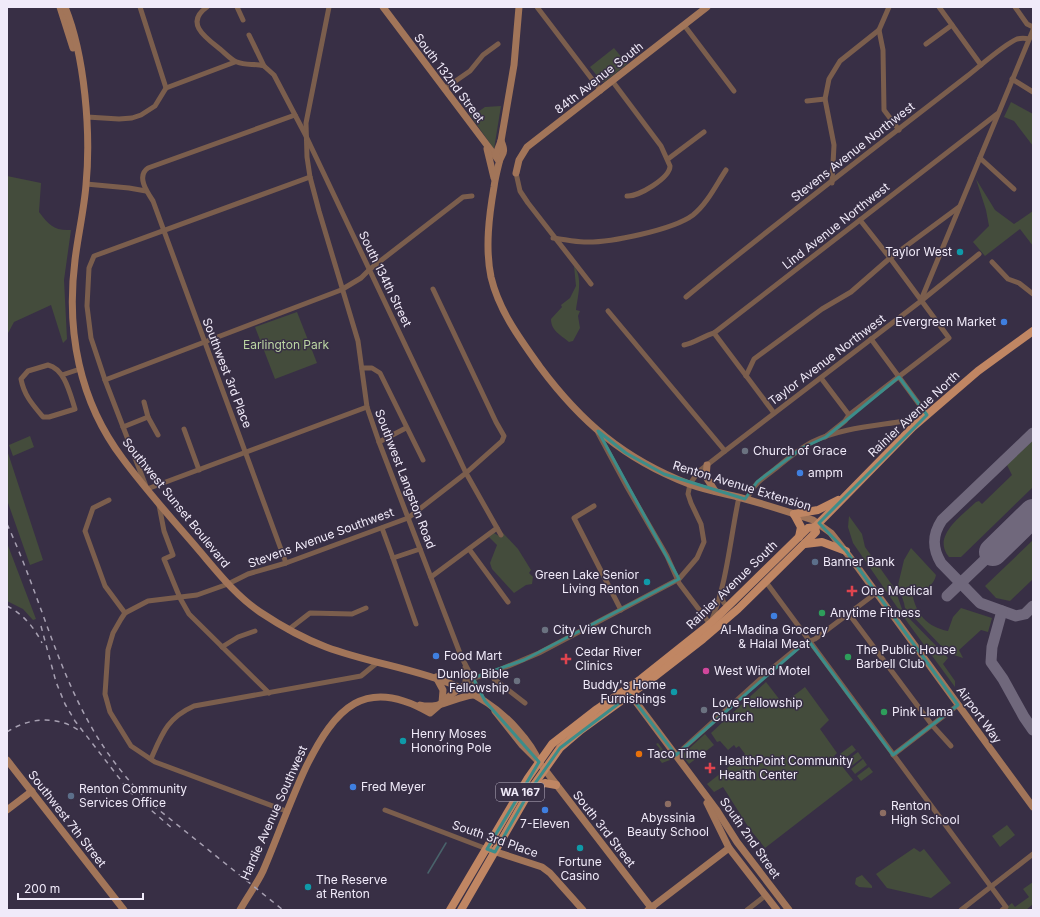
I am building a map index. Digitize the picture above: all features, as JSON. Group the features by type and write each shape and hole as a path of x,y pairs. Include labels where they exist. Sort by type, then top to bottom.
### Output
{"main road":[{"name":"Southwest Sunset Boulevard","path":"60,7 81,75"},
{"name":"Southwest Sunset Boulevard","path":"65,7 78,48 87,117 86,184 75,263 73,310 74,343 88,397 104,429 119,454 159,504 228,584 256,610 288,630 328,648 436,677 473,695 507,717 536,752 539,762"},
{"name":"South 132nd Street","path":"383,7 486,146 499,161"},
{"name":"Renton Avenue Extension","path":"519,7 514,65 501,141 496,154 499,161 489,224 489,256 491,277 500,303 512,327 561,395 598,432 626,453 645,465 690,484 794,514 817,525"},
{"name":"84th Avenue South","path":"516,173 519,160 527,147 613,82 684,25 697,10 707,7"},
{"path":"486,146 495,180"},
{"name":"Rainier Avenue North","path":"817,525 927,415 978,371 1033,331"},
{"path":"707,465 706,477 715,491"},
{"path":"798,537 802,527 794,514 818,510 844,498"},
{"name":"Rainier Avenue South","path":"450,910 539,762 552,744 628,692 703,639 766,582 805,544 816,532 817,525 808,528 798,537 729,607 710,624 628,692 568,740 544,769 461,910"},
{"name":"Airport Way","path":"817,525 831,533 846,551 1033,807"},
{"path":"805,544 822,542 846,551"},
{"path":"436,677 443,690 442,704 458,697 473,695"},
{"name":"Hardie Avenue Southwest","path":"414,704 430,713 459,688"},
{"name":"South 2nd Street","path":"628,692 716,809 737,842 789,910"},
{"name":"Hardie Avenue Southwest","path":"240,910 262,872 286,812 312,755 326,730 339,714 356,703 375,698 395,698 414,704 432,707 442,704"},
{"name":"Southwest 7th Street","path":"7,760 124,910"},
{"name":"South 3rd Street","path":"539,762 651,909"},
{"name":"South 2nd Street","path":"693,778 711,810 729,848 777,910"},
{"path":"532,789 543,783 556,785"},
{"path":"7,810 32,791"},
{"path":"651,909 729,848"},
{"name":"South 3rd Place","path":"487,849 542,867 550,873 583,910"}],"street":[{"path":"140,7 166,88"},
{"path":"207,7 199,15 198,30 235,62"},
{"path":"237,7 243,20"},
{"path":"305,134 307,116 329,7"},
{"path":"537,7 601,91"},
{"path":"832,183 834,146 825,99 829,79 836,66 879,30 889,7"},
{"path":"939,7 981,66"},
{"path":"1014,7 1027,24 1033,27"},
{"path":"684,25 734,91"},
{"path":"926,44 952,25"},
{"path":"879,30 883,50 884,110 899,130"},
{"path":"921,301 1033,30"},
{"name":"South 134th Street","path":"249,35 264,66 274,75 305,134 332,194 370,269 466,473 501,535"},
{"name":"Stevens Avenue Northwest","path":"686,298 770,229 832,183 981,66 1017,39 1029,39"},
{"path":"444,89 470,71 483,55 498,44"},
{"path":"87,117 119,119 132,118 141,115 155,106 166,88 235,62 264,66"},
{"path":"1012,79 1033,92"},
{"path":"613,82 661,146 668,159 670,170 667,175 639,194 627,196"},
{"path":"807,101 825,99"},
{"name":"Lind Avenue Northwest","path":"684,345 694,343 705,336 714,333 997,114"},
{"path":"86,184 146,191 142,173 148,168 295,115"},
{"path":"668,159 704,132"},
{"name":"Southwest Langston Road","path":"305,134 310,176 341,290 354,326 368,407 379,442 465,664 484,701"},
{"path":"980,158 1014,189"},
{"path":"553,238 581,242 598,242 633,236 682,221 700,209 726,170"},
{"path":"516,173 520,191 553,238 590,284"},
{"path":"310,176 94,256 89,268 88,320 105,380 147,489 368,407"},
{"name":"Southwest 3rd Place","path":"146,191 153,201 286,563"},
{"path":"105,380 341,290 361,278 370,269 464,197 472,196"},
{"path":"746,376 754,359 822,309 851,292 890,258 960,206"},
{"path":"826,437 845,421 849,415 949,338 860,220"},
{"name":"Taylor Avenue Northwest","path":"690,484 694,476 707,465 921,301 979,254"},
{"path":"992,262 1008,279 1019,282 1033,294"},
{"name":"Stevens Avenue Southwest","path":"125,613 148,601 197,595 228,584 248,574 286,563 408,518 466,473 502,441 504,436 433,289"},
{"path":"608,310 725,451"},
{"path":"714,333 774,413"},
{"path":"871,339 927,415"},
{"path":"48,365 62,375 75,409 49,417 43,417 23,392 20,379 28,371 48,365"},
{"path":"362,368 372,368 380,373 423,460"},
{"path":"62,375 80,369"},
{"path":"821,378 849,415"},
{"path":"144,402 148,418 158,435"},
{"path":"123,427 148,418"},
{"path":"747,500 757,482 802,448 826,437 905,421 909,422 914,427"},
{"path":"379,442 406,428"},
{"path":"184,429 199,470"},
{"path":"598,432 680,583 688,596 710,624"},
{"name":"Hardie Avenue Southwest","path":"459,688 473,678 492,673 539,653 679,579 697,558 704,542 701,524 691,504 688,494 690,484"},
{"path":"710,624 720,594 739,497"},
{"path":"109,500 93,508 85,531 105,586 125,613 113,633 108,650 105,686 106,702 112,716 127,741 136,751 151,760 286,812"},
{"path":"159,504 164,531 173,555 164,559 180,598 189,614 269,693"},
{"path":"594,506 574,518 621,610"},
{"path":"382,528 416,624"},
{"path":"431,577 496,528"},
{"path":"393,558 420,549"},
{"path":"469,549 508,602"},
{"path":"766,582 808,641 991,887 1004,908"},
{"path":"676,755 769,671 808,641 815,639 876,593"},
{"path":"720,594 724,603 729,607"},
{"path":"288,630 310,613 352,614 366,608"},
{"path":"848,614 932,725 951,746"},
{"path":"222,647 238,637 255,631"},
{"path":"151,760 163,731 170,721 186,710 204,703 361,676 378,662"},
{"name":"Southwest Langston Road","path":"465,664 466,682"},
{"path":"492,673 494,679 524,703"},
{"path":"893,755 958,705"},
{"name":"South 3rd Place","path":"385,810 487,849"},
{"path":"961,910 1033,854"},
{"path":"747,910 765,896"}],"highlighted area":[{"path":"899,377 927,415 819,523 846,551 958,705 893,755 808,640 676,755 630,695 560,748 531,789 495,852 487,849 539,762 485,701 473,678 524,660 679,579 598,431 626,453 664,474 745,499 757,482 802,448 826,437"}],"green space":[{"path":"614,48 627,64 602,82 590,67"},
{"path":"1011,102 1033,114 1033,146 1014,121 1004,117"},
{"path":"501,106 494,149 470,115 473,113 475,114 485,107"},
{"path":"7,176 41,183 39,212 52,226 60,229 71,230 64,280 67,339 63,343 51,305 14,322 7,335"},
{"path":"976,179 995,210 1014,224 1033,211 1033,246 1020,229 985,256 973,242 989,226 986,210"},
{"path":"574,266 577,271 579,281 579,293 576,310 580,311 578,316 580,328 573,341 569,342 555,330 551,323 551,319 562,307 561,305 570,298 576,286"},
{"name":"Earlington Park","path":"297,312 317,363 275,379 255,327"},
{"path":"30,436 34,447 13,456 9,445"},
{"path":"1033,440 1033,487 961,557 949,557 944,549 944,541 951,526 976,502 979,501 982,504 1012,475 1007,465"},
{"path":"7,450 43,560 30,565 7,500"},
{"path":"849,516 862,534 865,547 895,589 903,612 948,658 943,664 955,681 955,687 908,623 853,543 848,527"},
{"path":"494,533 499,536 503,533 518,549 531,570 529,573 533,577 532,584 526,585 514,593 492,569 490,563 497,545 489,537"},
{"path":"1033,540 1033,579 1010,601 996,598 985,586"},
{"path":"7,543 36,619 33,620 23,609 7,601"},
{"path":"911,548 936,575 930,586 920,592 912,593 916,607 928,623 948,631 953,617 961,608 992,618 988,632 981,630 959,650 963,658 951,654 944,649 905,608 898,585 904,560"},
{"path":"766,682 783,704 805,687 829,720 820,729 837,753 834,756 853,780 765,848 749,828 723,787 714,792 707,784 745,754 739,746 736,748 734,745 728,750 720,741 717,742 711,733"},
{"path":"705,734 714,745 689,764 682,755"},
{"path":"658,743 670,760 662,763 658,758 657,752 660,749 656,744"},
{"path":"852,745 856,750 844,759 840,754"},
{"path":"858,752 862,758 850,767 846,761"},
{"path":"863,759 867,765 855,774 851,769"},
{"path":"869,767 873,772 861,781 857,776"},
{"path":"1007,825 1015,835 1000,847 992,836"},
{"path":"914,848 920,852 924,849 951,883 931,898 887,888 876,874"},
{"path":"862,875 872,886 872,888 859,887 855,884 856,878"},
{"path":"1033,882 1033,904 1026,910 1003,910 1012,903 1015,907 1029,897 1023,889"}],"waterway":[{"path":"428,873 446,843"}],"taxiway":[{"path":"1033,433 942,520 936,531 934,542 936,552 941,563 980,603 1016,616 1025,614 1033,606"},
{"path":"947,596 993,552"},
{"path":"1002,611 992,647 991,662 1003,679 1033,730"}],"runway":[{"path":"993,552 1033,513"}],"railway":[{"path":"7,524 65,673 81,708 101,742 124,775 154,806 283,910"},
{"path":"7,606 13,609 28,622 42,643"},
{"path":"41,626 56,682 65,704 75,721 130,792 173,829"},
{"path":"7,732 25,723 44,720 63,723 81,732"}],"place":[{"name":"Taylor West","path":"960,252"},
{"name":"Evergreen Market","path":"1004,322"},
{"name":"Church of Grace","path":"745,451"},
{"name":"ampm","path":"800,473"},
{"name":"Banner Bank","path":"815,562"},
{"name":"Green Lake Senior Living Renton","path":"647,582"},
{"name":"One Medical","path":"852,591"},
{"name":"Anytime Fitness","path":"822,613"},
{"name":"Al-Madina Grocery & Halal Meat","path":"774,616"},
{"name":"City View Church","path":"545,630"},
{"name":"Food Mart","path":"436,656"},
{"name":"The Public House Barbell Club","path":"848,657"},
{"name":"Cedar River Clinics","path":"566,659"},
{"name":"West Wind Motel","path":"706,671"},
{"name":"Dunlop Bible Fellowship","path":"517,681"},
{"name":"Buddy's Home Furnishings","path":"674,692"},
{"name":"Love Fellowship Church","path":"704,710"},
{"name":"Pink Llama","path":"884,712"},
{"name":"Henry Moses Honoring Pole","path":"403,741"},
{"name":"Taco Time","path":"639,754"},
{"name":"HealthPoint Community Health Center","path":"710,768"},
{"name":"Fred Meyer","path":"353,787"},
{"name":"Renton Community Services Office","path":"71,796"},
{"name":"Abyssinia Beauty School","path":"668,804"},
{"name":"7-Eleven","path":"545,810"},
{"name":"Renton High School","path":"883,813"},
{"name":"Fortune Casino","path":"580,848"},
{"name":"The Reserve at Renton","path":"308,887"}]}
